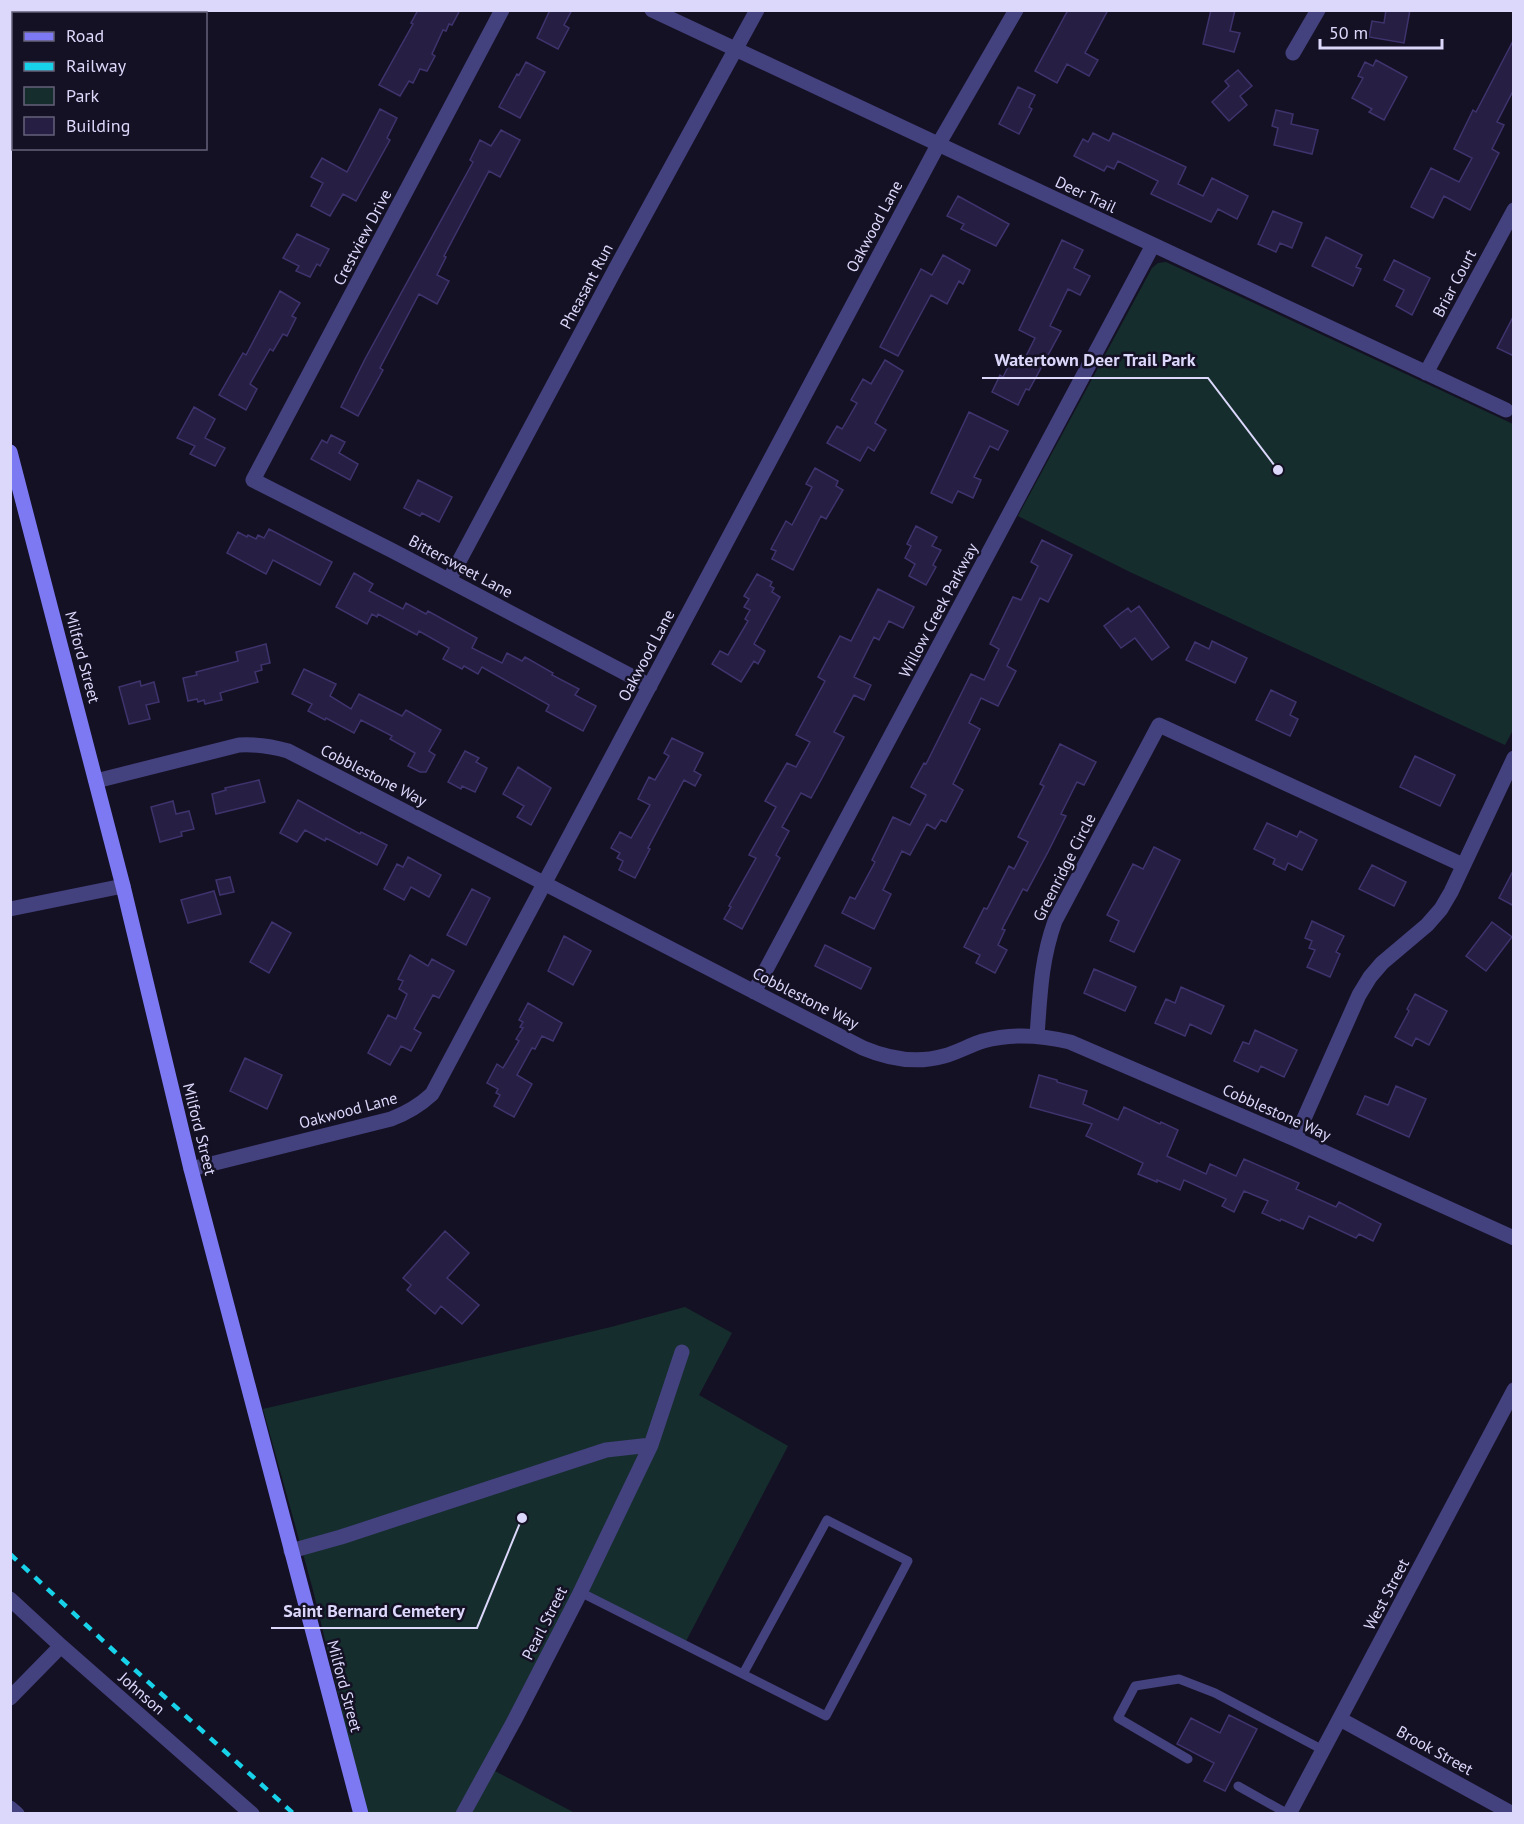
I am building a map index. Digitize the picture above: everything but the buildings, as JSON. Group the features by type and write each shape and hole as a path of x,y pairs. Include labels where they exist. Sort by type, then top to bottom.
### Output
{"main road":[{"name":"Milford Street","path":"10,452 123,886 191,1169 361,1814"}],"street":[{"name":"Crestview Drive","path":"253,480 502,10"},
{"name":"Deer Trail","path":"652,10 1506,410"},
{"name":"Pheasant Run","path":"449,580 757,10"},
{"name":"Oakwood Lane","path":"191,1169 391,1119 420,1106 432,1094 938,145 1016,10"},
{"path":"1293,53 1318,10"},
{"name":"Briar Court","path":"1426,373 1514,210"},
{"name":"Willow Creek Parkway","path":"754,992 1153,245"},
{"name":"Bittersweet Lane","path":"253,480 650,686"},
{"name":"Greenridge Circle","path":"1037,1035 1043,962 1055,921 1159,725 1463,865"},
{"name":"Cobblestone Way","path":"96,781 239,746 255,744 288,751 863,1048 882,1055 922,1060 944,1056 982,1041 1009,1036 1037,1035 1078,1045 1295,1139 1514,1238"},
{"path":"1295,1139 1359,995 1382,963 1427,926 1441,909 1514,758"},
{"path":"10,909 123,886"},
{"name":"Pearl Street","path":"463,1814 580,1592 651,1445 682,1352"},
{"name":"West Street","path":"1288,1814 1514,1390"},
{"path":"291,1551 341,1537 606,1450 651,1445"},
{"name":"Johnson","path":"10,1599 252,1813"},
{"path":"10,1698 61,1646"},
{"name":"Brook Street","path":"1340,1719 1513,1814"},
{"path":"10,1808 17,1814"}],"lane":[{"path":"580,1592 826,1716 908,1561 826,1520 743,1674"},
{"path":"1188,1759 1118,1718 1135,1686 1179,1679 1215,1693 1323,1750"},
{"path":"1238,1786 1288,1814"}],"green space":[{"path":"1166,262 1513,424 1514,728 1505,745 1130,572 1018,516 1152,268 1158,263"},
{"path":"685,1307 732,1333 699,1395 788,1446 684,1645 586,1593 495,1771 575,1813 368,1813 334,1713 342,1710 313,1590 263,1409 611,1327"}],"railway":[{"path":"10,1554 294,1814"}],"place":[{"name":"Watertown Deer Trail Park","path":"1278,470"},
{"name":"Saint Bernard Cemetery","path":"522,1518"}]}
